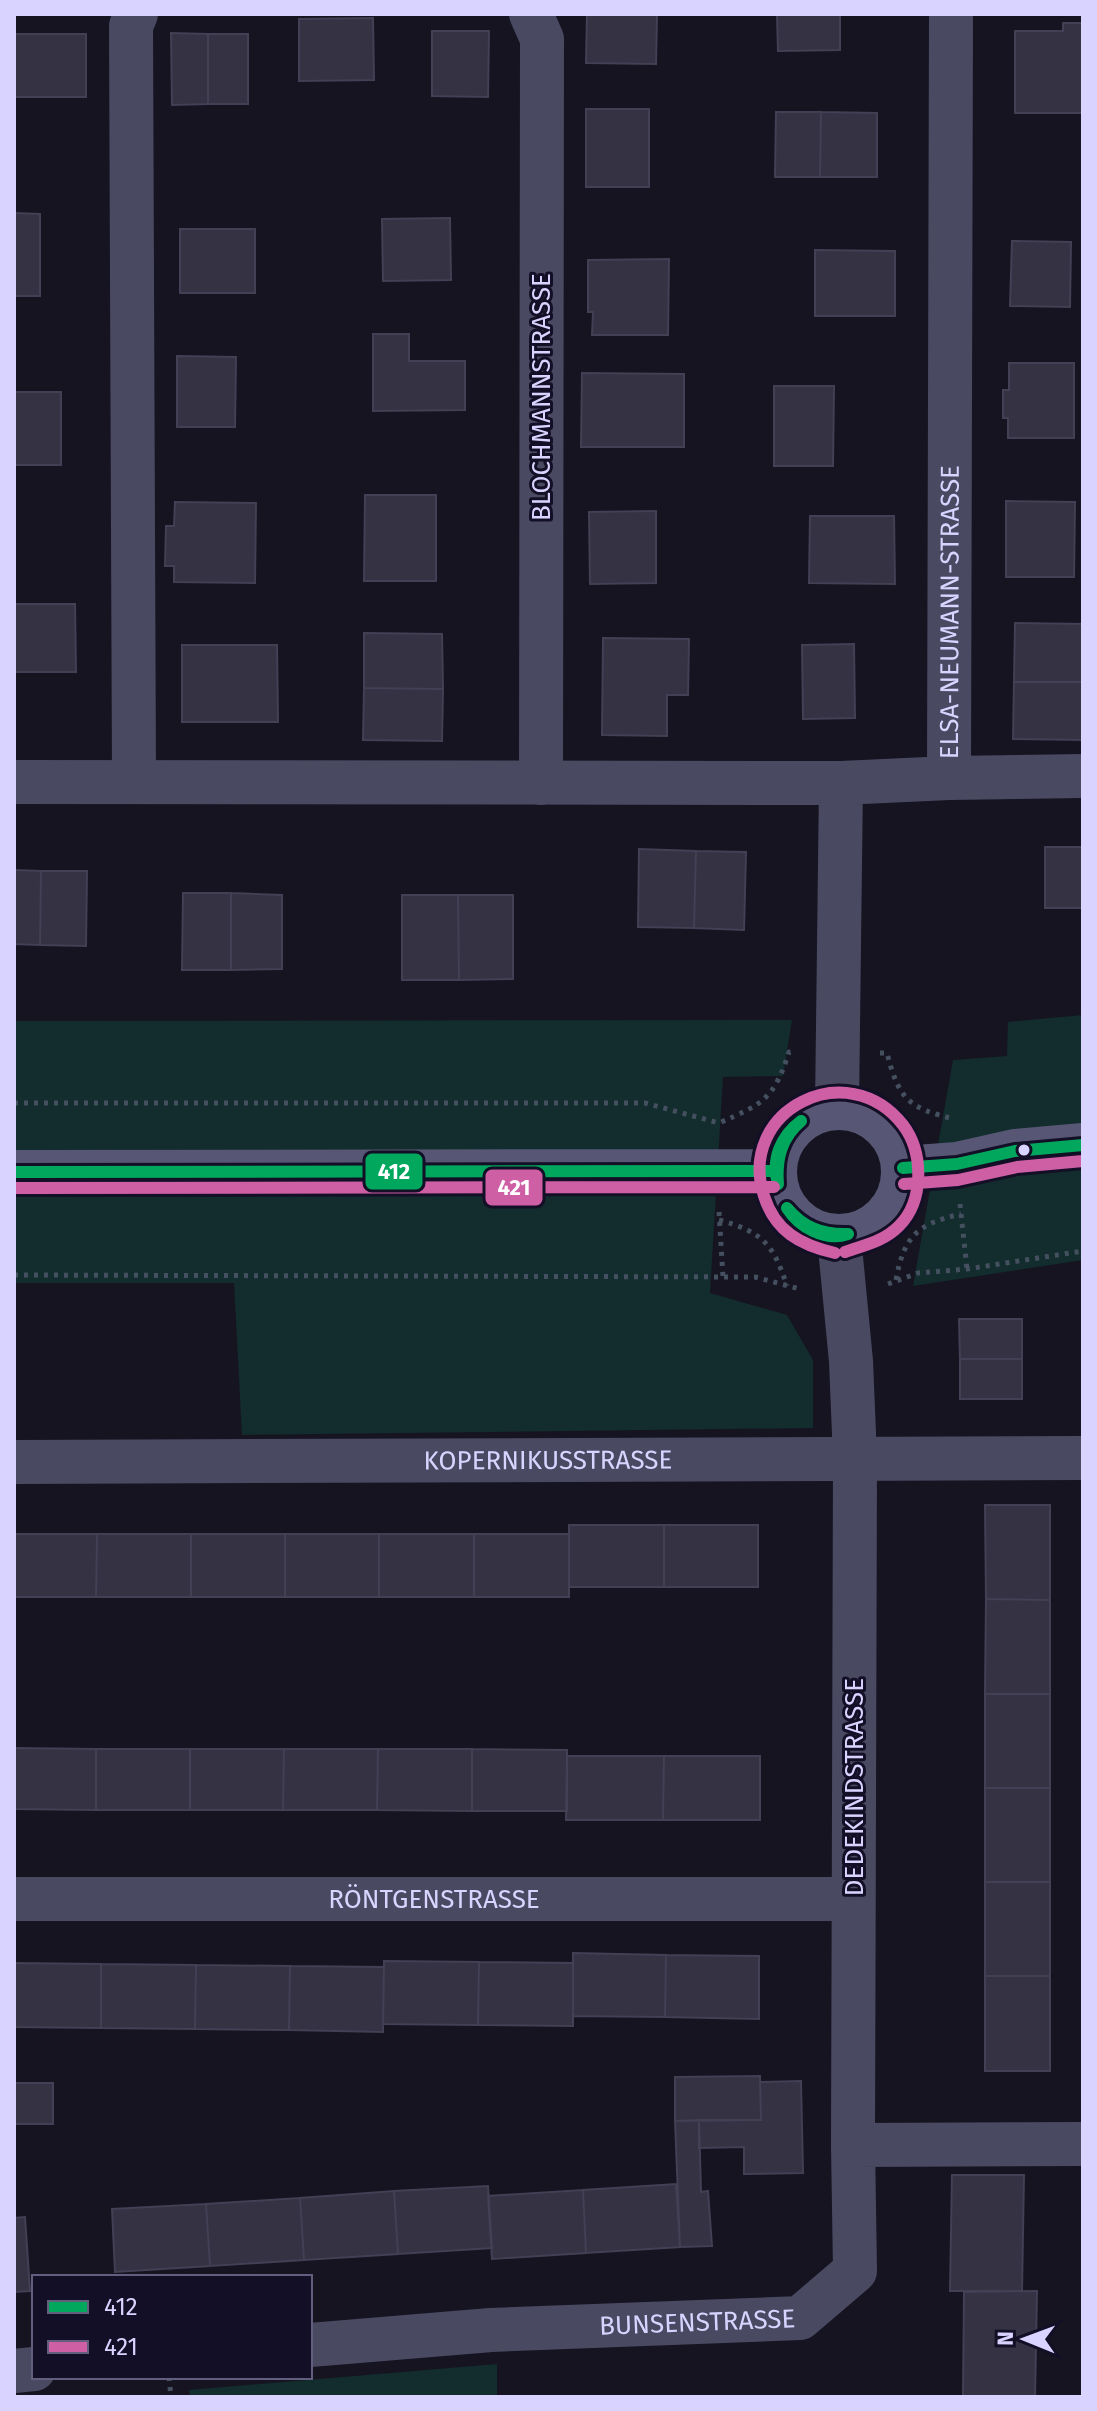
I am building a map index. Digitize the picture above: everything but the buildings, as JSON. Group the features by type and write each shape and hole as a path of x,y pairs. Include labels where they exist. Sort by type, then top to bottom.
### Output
{"main road":[{"path":"837,1107 861,1111 882,1124 897,1144 903,1168 901,1189 892,1208 879,1223 860,1233 839,1237 814,1232 793,1218 779,1196 774,1171 780,1147 793,1127 813,1113 837,1107"},
{"path":"903,1168 957,1164 1015,1151 1083,1145"},
{"path":"14,1172 774,1171"}],"street":[{"path":"134,782 131,26 136,14"},
{"name":"BLOCHMANNSTRASSE","path":"531,14 542,39 541,783"},
{"name":"ELSA-NEUMANN-STRASSE","path":"841,783 949,778 951,14"},
{"path":"949,778 1083,776"},
{"path":"14,782 841,783 837,1107"},
{"name":"DEDEKINDSTRASSE","path":"839,1237 851,1361 855,1458 853,2145"},
{"name":"KOPERNIKUSSTRASSE","path":"14,1462 1083,1458"},
{"name":"RÖNTGENSTRASSE","path":"14,1899 853,1899"},
{"path":"853,2145 1083,2144"},
{"name":"BUNSENSTRASSE","path":"312,2345 491,2330 800,2318 855,2271 853,2145"}],"path":[{"path":"14,1103 645,1103 719,1123"},
{"path":"896,1280 901,1254 915,1232 934,1220 961,1214"},
{"path":"719,1220 747,1228 767,1242 780,1263 787,1286"},
{"path":"14,1275 755,1277 807,1291 843,1291 880,1289 918,1273 967,1269 1083,1251"}],"green space":[{"path":"1083,1015 1083,1260 913,1286 953,1060 1007,1056 1008,1022"},
{"path":"792,1020 783,1076 723,1077 710,1293 787,1315 813,1360 813,1428 242,1435 234,1283 14,1283 14,1021"},
{"path":"497,2364 497,2397 190,2397 189,2390"}],"transit line":[{"name":"421","path":"835,1253 800,1241 775,1219 764,1196 760,1165 766,1139 781,1117 802,1102 827,1094 854,1094 880,1104 903,1125 910,1136 918,1163 913,1204 899,1226 880,1239 845,1252"},
{"name":"412","path":"778,1184 776,1166 779,1149 801,1121"},
{"name":"412","path":"778,1184 781,1150 789,1134 801,1121"},
{"name":"412","path":"903,1168 957,1164 1015,1151 1083,1145"},
{"name":"421","path":"904,1184 958,1180 1017,1167 1083,1161"},
{"name":"412","path":"14,1172 774,1171"},
{"name":"421","path":"14,1188 774,1187"},
{"name":"412","path":"787,1208 814,1228 848,1234"},
{"name":"412","path":"787,1208 798,1221 813,1231 830,1236 848,1234"}]}
